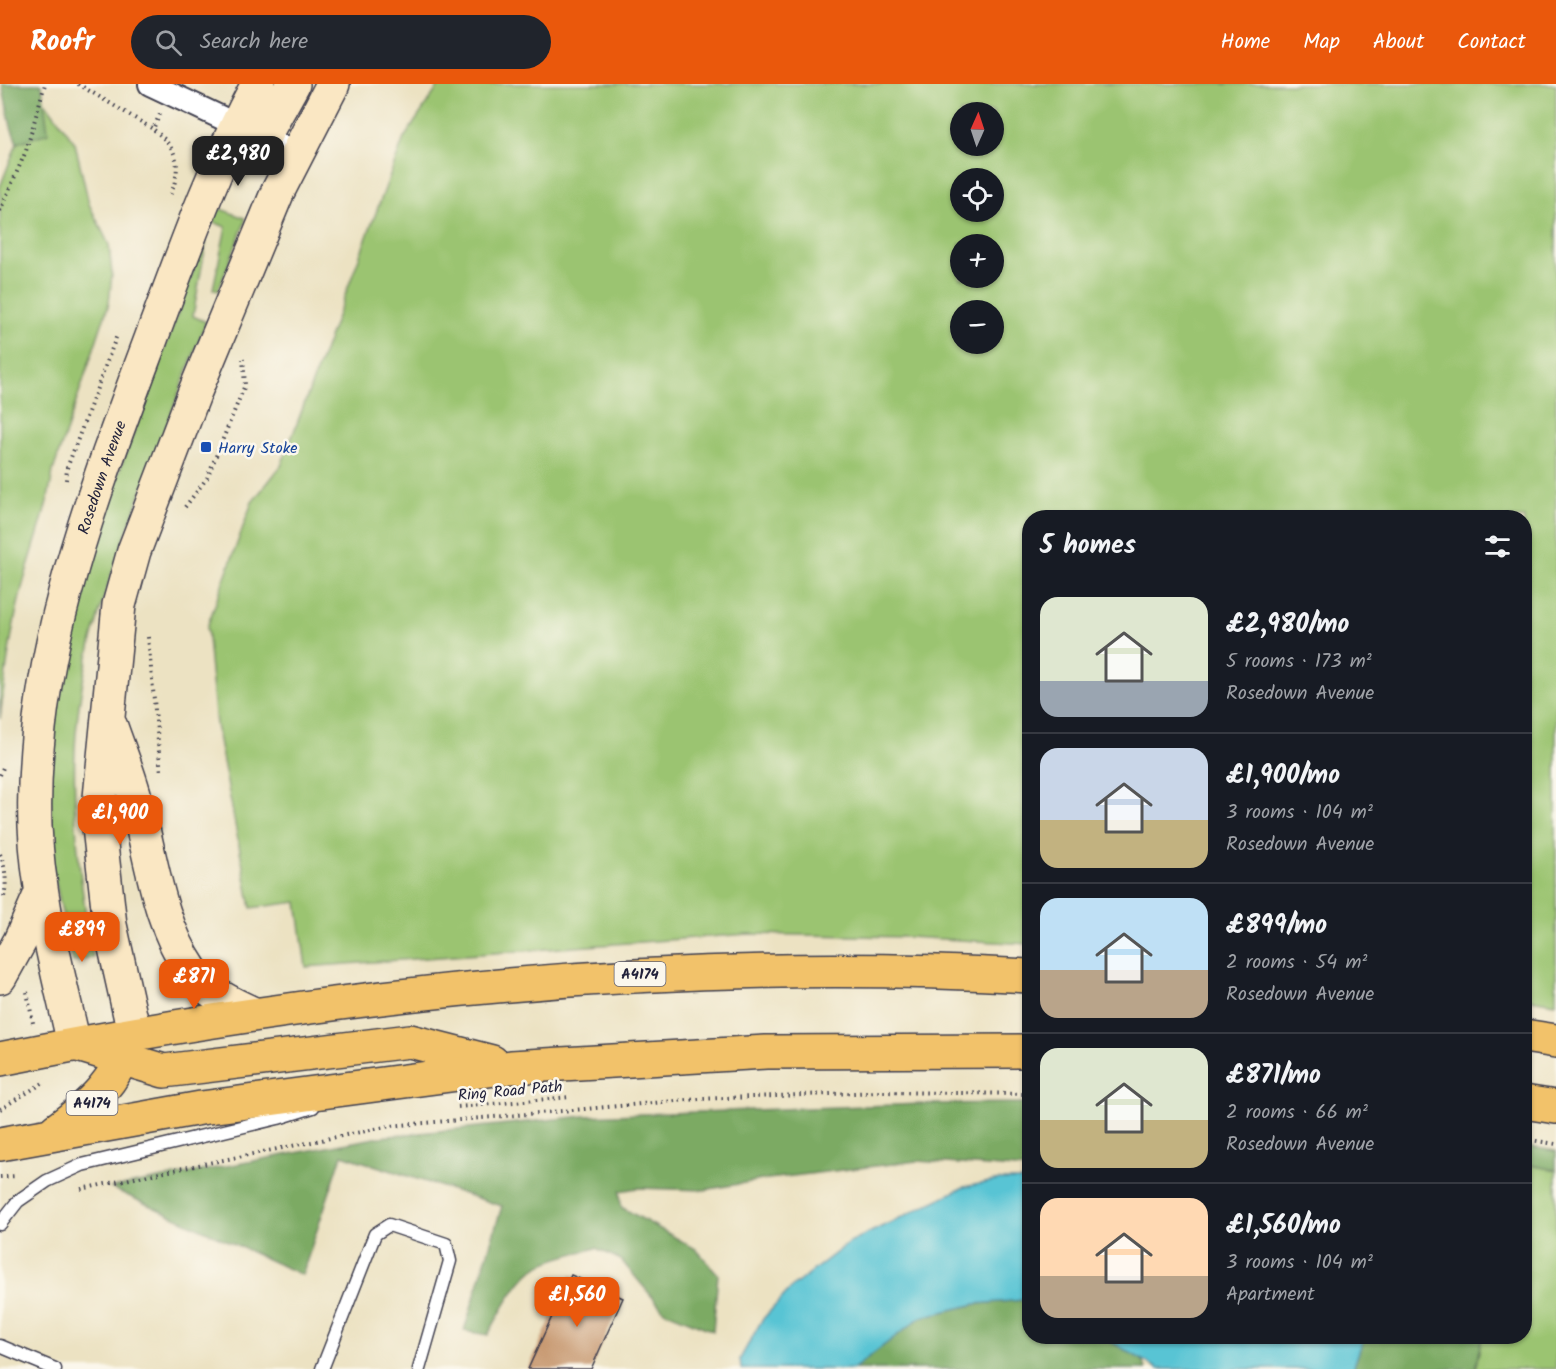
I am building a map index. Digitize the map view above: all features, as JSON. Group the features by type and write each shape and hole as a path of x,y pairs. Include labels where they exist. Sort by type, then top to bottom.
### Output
{"main road":[{"name":"A4174","path":"0,1059 74,1044 128,1046 254,1014 432,991 626,975 882,970 1022,976"},
{"path":"1532,1037 1556,1041"},
{"name":"A4174","path":"128,1046 164,1071 410,1041 512,1067"},
{"name":"A4174","path":"50,1134 91,1104 106,1088 128,1046"},
{"name":"A4174","path":"0,1144 201,1108 512,1067 766,1052 1022,1051"},
{"path":"1532,1103 1556,1107"}],"street":[{"path":"150,84 296,153"},
{"name":"Rosedown Avenue","path":"74,1044 41,893 36,784 45,678 54,630 116,434 193,227 250,132 258,84"},
{"path":"250,132 293,84"},
{"path":"128,1046 99,848 98,818 119,605 134,550 194,394 296,153 333,84"},
{"path":"108,720 132,786 162,904 181,953 192,971 207,987 227,1002 254,1014"},
{"name":"Rosedown Avenue","path":"14,985 20,940 41,893"}],"lane":[{"path":"0,1224 18,1202 47,1180 82,1165 278,1118 394,1081"},
{"path":"322,1369 375,1233 390,1225 446,1244 450,1261 419,1369"},
{"path":"0,1347 55,1369"}],"path":[{"path":"0,212 26,151 45,84"},
{"path":"78,84 153,129"},
{"path":"181,517 185,507 207,478 245,385 242,361 246,352"},
{"path":"148,634 162,778"},
{"path":"0,854 4,863 6,886 2,905"},
{"path":"14,985 60,984"},
{"name":"Ring Road Path","path":"34,1190 75,1191 356,1131 437,1121 699,1099 819,1093 1022,1094"},
{"name":"Ring Road Path","path":"449,1108 578,1096"},
{"path":"1532,1140 1556,1144"},
{"path":"0,1177 26,1176 47,1180"}],"green space":[{"path":"2,84 42,84 48,133 17,143 11,127"},
{"path":"440,84 1556,84 1556,1003 1532,999 1532,510 1022,510 1022,944 907,937 748,934 306,967 297,902 251,908 216,725 207,627 252,502 281,466 404,138"},
{"path":"46,103 75,143 89,204 109,245 112,274 109,303 53,471 47,503 20,596 0,719 0,187 17,143"},
{"path":"218,208 245,218 245,222 218,291 213,289 226,227 213,222"},
{"path":"204,242 206,243 193,316 206,322 108,583 83,682 74,775 81,879 93,957 73,962 52,866 50,773 58,683 88,556"},
{"path":"1022,1103 1022,1168 917,1161 768,1179 704,1190 637,1188 620,1191 621,1207 696,1249 718,1274 713,1331 664,1311 621,1260 596,1248 552,1260 536,1267 512,1293 488,1335 464,1331 502,1206 342,1155 302,1275 111,1188 380,1137 585,1116 922,1104"},
{"path":"1532,1147 1556,1151 1556,1170 1532,1166"},
{"path":"1532,1166 1556,1170 1556,1369 1475,1369 1480,1344 1532,1344"},
{"path":"1022,1300 1022,1344 1115,1344 1143,1360 1146,1369 853,1369 921,1317 976,1304"},
{"path":"1362,1344 1480,1344 1475,1369 1353,1369"}],"water":[{"path":"1000,1180 1022,1180 1022,1300 976,1304 921,1317 853,1369 741,1369 740,1359 762,1320 792,1287 850,1242 964,1187"},
{"path":"1115,1344 1362,1344 1353,1369 1158,1369"}],"building":[{"path":"571,1275 623,1298 591,1369 528,1369"}],"place":[{"name":"Harry Stoke","path":"206,447"}]}
